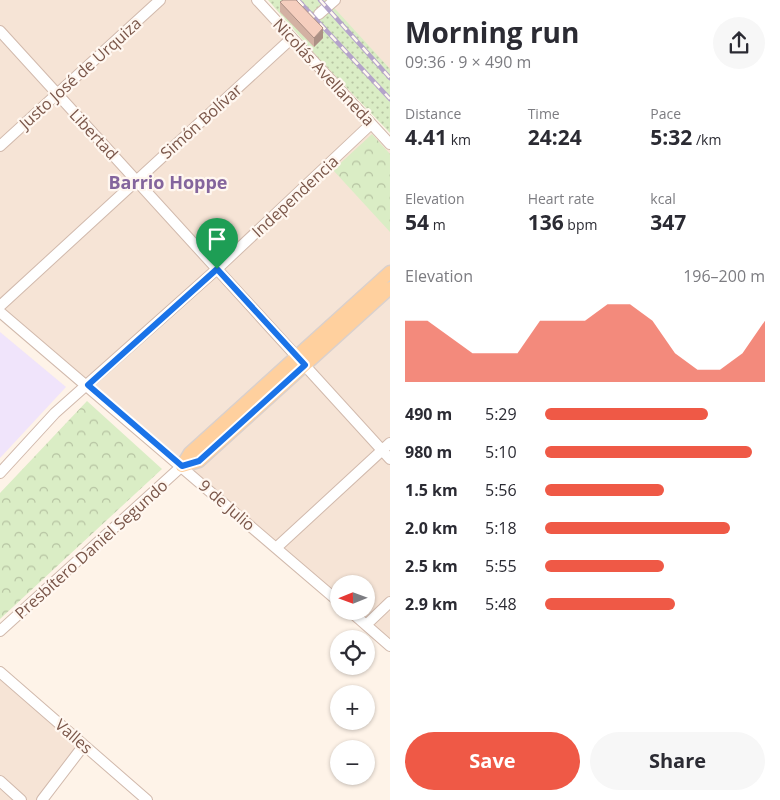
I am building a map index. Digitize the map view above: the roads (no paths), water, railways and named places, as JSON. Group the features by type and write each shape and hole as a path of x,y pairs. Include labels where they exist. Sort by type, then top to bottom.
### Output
{"main road":[{"name":"Presbítero Daniel Segundo","path":"182,466 190,454 301,361 388,281"}],"street":[{"name":"Justo José de Urquiza","path":"0,146 160,0"},
{"name":"Nicolás Avellaneda","path":"257,0 390,144"},
{"path":"319,14 335,0"},
{"name":"Libertad","path":"0,30 390,459"},
{"name":"Simón Bolívar","path":"0,306 292,38"},
{"name":"Independencia","path":"0,473 55,413 217,269 371,124"},
{"name":"9 de Julio","path":"0,312 88,385 330,594"},
{"path":"276,548 390,443"},
{"name":"Presbítero Daniel Segundo","path":"0,631 182,466"},
{"path":"366,625 390,602"},
{"path":"360,620 390,646"},
{"name":"Valles","path":"0,672 147,800"},
{"path":"42,800 84,745"},
{"path":"0,781 21,800"}],"railway":[{"path":"298,0 390,99"},
{"path":"320,0 390,78"}],"district":[{"name":"Barrio Hoppe","path":"168,182"}]}
